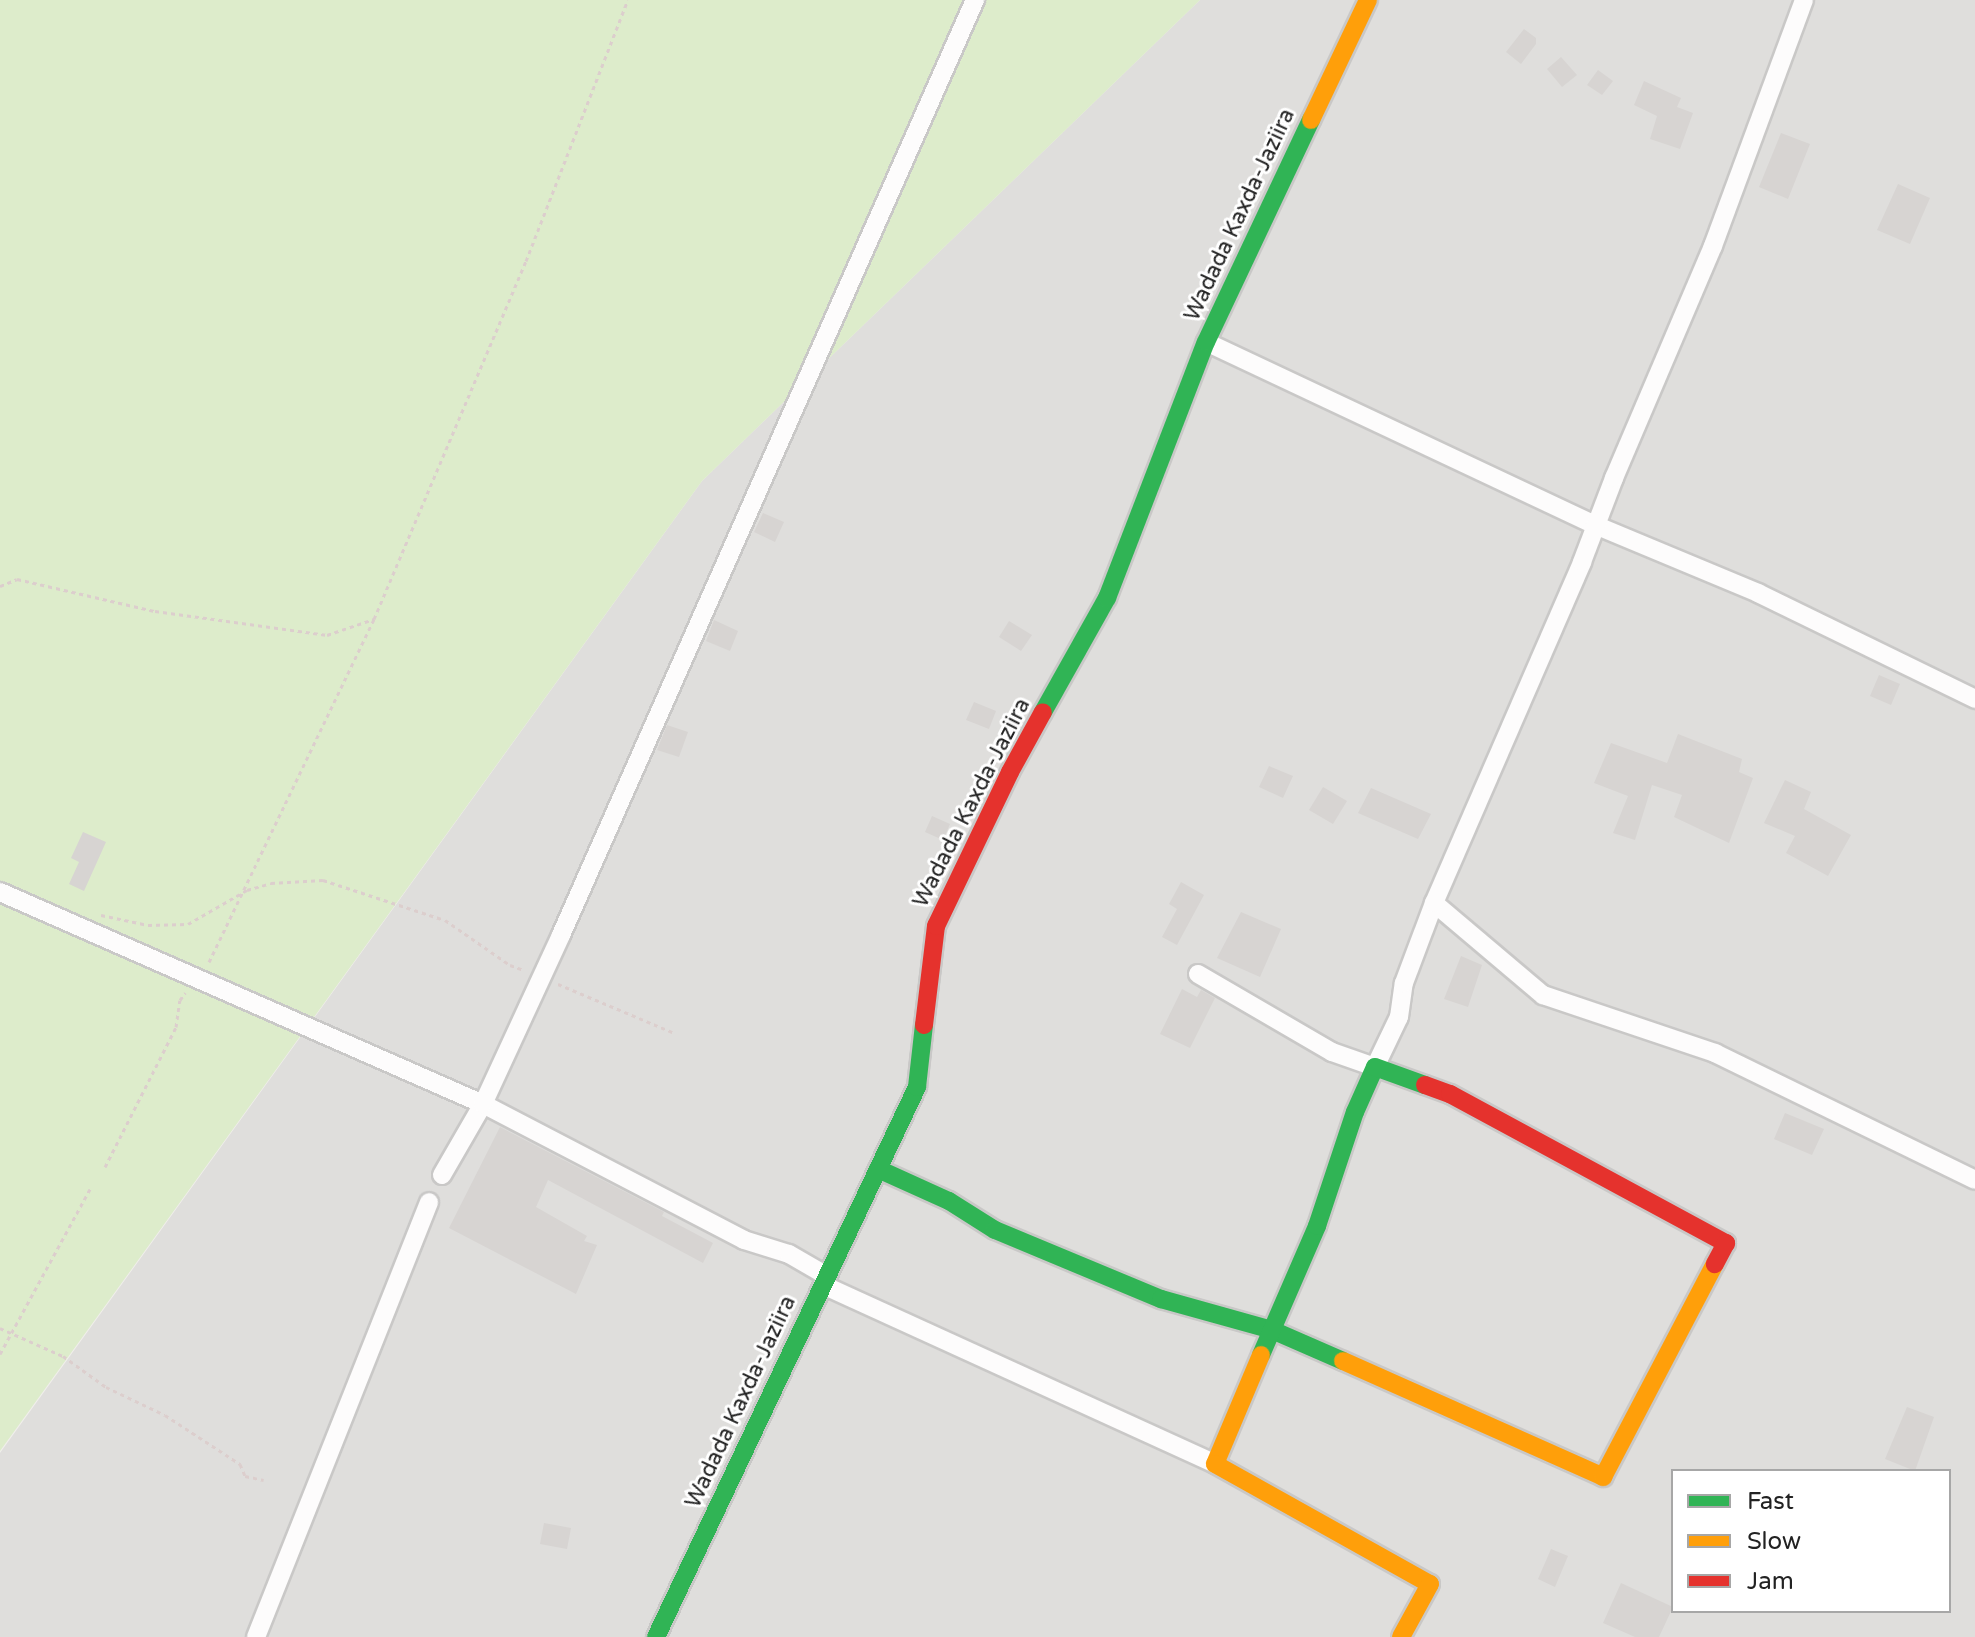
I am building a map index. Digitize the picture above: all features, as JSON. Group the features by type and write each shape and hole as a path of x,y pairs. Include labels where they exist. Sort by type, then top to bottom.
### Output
{"street":[{"path":"442,1175 483,1104 541,977 975,0"},
{"name":"Wadada Kaxda-Jaziira","path":"656,1637 917,1087 936,926 1010,772 1107,598 1206,342 1368,0"},
{"path":"1215,1464 1317,1226 1355,1112 1399,1017 1404,983 1434,903 1713,246 1804,0"},
{"path":"1206,342 1595,525 1758,593 1975,699"},
{"path":"0,892 483,1104 744,1240 789,1254 825,1281 1215,1464 1430,1584 1401,1637"},
{"path":"1434,903 1543,995 1715,1053 1975,1180"},
{"path":"878,1169 949,1201 995,1230 1161,1299 1272,1330 1603,1477 1726,1243 1450,1094 1332,1052 1198,974"},
{"path":"256,1637 429,1202"}],"path":[{"path":"105,1167 176,1027 180,1000 207,966 374,619 526,261 628,0"},
{"path":"0,586 17,579 155,611 327,635 374,619"},
{"path":"99,914 168,927 188,924 241,894 271,883 323,880 445,920 510,965 672,1032"},
{"path":"0,1354 90,1189"},
{"path":"0,1328 63,1356 106,1387 165,1415 240,1464 245,1476 264,1480"}],"shaded area":[{"path":"1200,0 1975,0 1975,1637 0,1637 0,1453 702,481"}],"green space":[{"path":"0,0 1200,0 702,481 0,1451"}],"building":[{"path":"1524,29 1536,38 1536,44 1521,64 1506,52"},
{"path":"1561,57 1577,75 1562,87 1547,69"},
{"path":"1598,70 1613,81 1602,95 1587,85"},
{"path":"1644,81 1681,98 1677,107 1693,113 1680,149 1650,139 1657,116 1634,105"},
{"path":"1781,133 1810,144 1788,199 1759,187"},
{"path":"1898,184 1930,198 1910,244 1877,230"},
{"path":"763,513 784,522 775,542 754,532"},
{"path":"714,620 738,631 730,651 706,641"},
{"path":"1009,621 1032,635 1021,651 999,637"},
{"path":"1879,675 1900,684 1891,705 1870,696"},
{"path":"974,702 996,711 989,729 966,720"},
{"path":"667,725 688,732 679,757 657,750"},
{"path":"1678,734 1742,759 1739,772 1753,778 1729,843 1674,817 1682,795 1652,785 1635,840 1613,833 1628,796 1594,783 1611,743 1667,763"},
{"path":"1269,766 1293,776 1283,798 1259,787"},
{"path":"1785,780 1811,792 1804,809 1851,835 1828,876 1786,853 1795,836 1764,823"},
{"path":"1323,787 1347,801 1333,824 1309,810"},
{"path":"1371,788 1431,814 1418,839 1358,813"},
{"path":"932,816 950,824 943,840 925,832"},
{"path":"83,832 106,842 84,891 69,884 79,862 71,858"},
{"path":"1181,882 1204,895 1177,945 1162,937 1177,909 1169,904"},
{"path":"1241,912 1281,929 1260,977 1217,958"},
{"path":"1461,956 1482,965 1468,1007 1444,999"},
{"path":"1182,989 1197,997 1201,990 1215,998 1190,1048 1160,1034"},
{"path":"1785,1113 1824,1129 1812,1155 1774,1139"},
{"path":"500,1127 664,1212 662,1216 713,1243 703,1263 548,1180 536,1207 587,1236 584,1241 597,1245 576,1294 449,1228"},
{"path":"1907,1407 1934,1417 1916,1469 1885,1459"},
{"path":"544,1523 571,1528 567,1549 540,1544"},
{"path":"1551,1549 1568,1556 1555,1587 1538,1579"},
{"path":"1621,1583 1671,1606 1659,1637 1635,1637 1603,1623"}],"traffic: fast":[{"path":"1043,712 1107,598 1206,342 1311,120"},
{"path":"656,1637 917,1087 924,1025"},
{"path":"1261,1355 1317,1226 1355,1112 1375,1067 1425,1085"},
{"path":"878,1169 949,1201 995,1230 1161,1299 1272,1330 1343,1361"}],"traffic: slow":[{"path":"1311,120 1368,0"},
{"path":"1343,1361 1603,1477 1715,1264"},
{"path":"1261,1355 1215,1464 1430,1584 1401,1637"}],"traffic: jam":[{"path":"924,1025 936,926 1010,772 1043,712"},
{"path":"1425,1085 1450,1094 1726,1243 1715,1264"}]}
